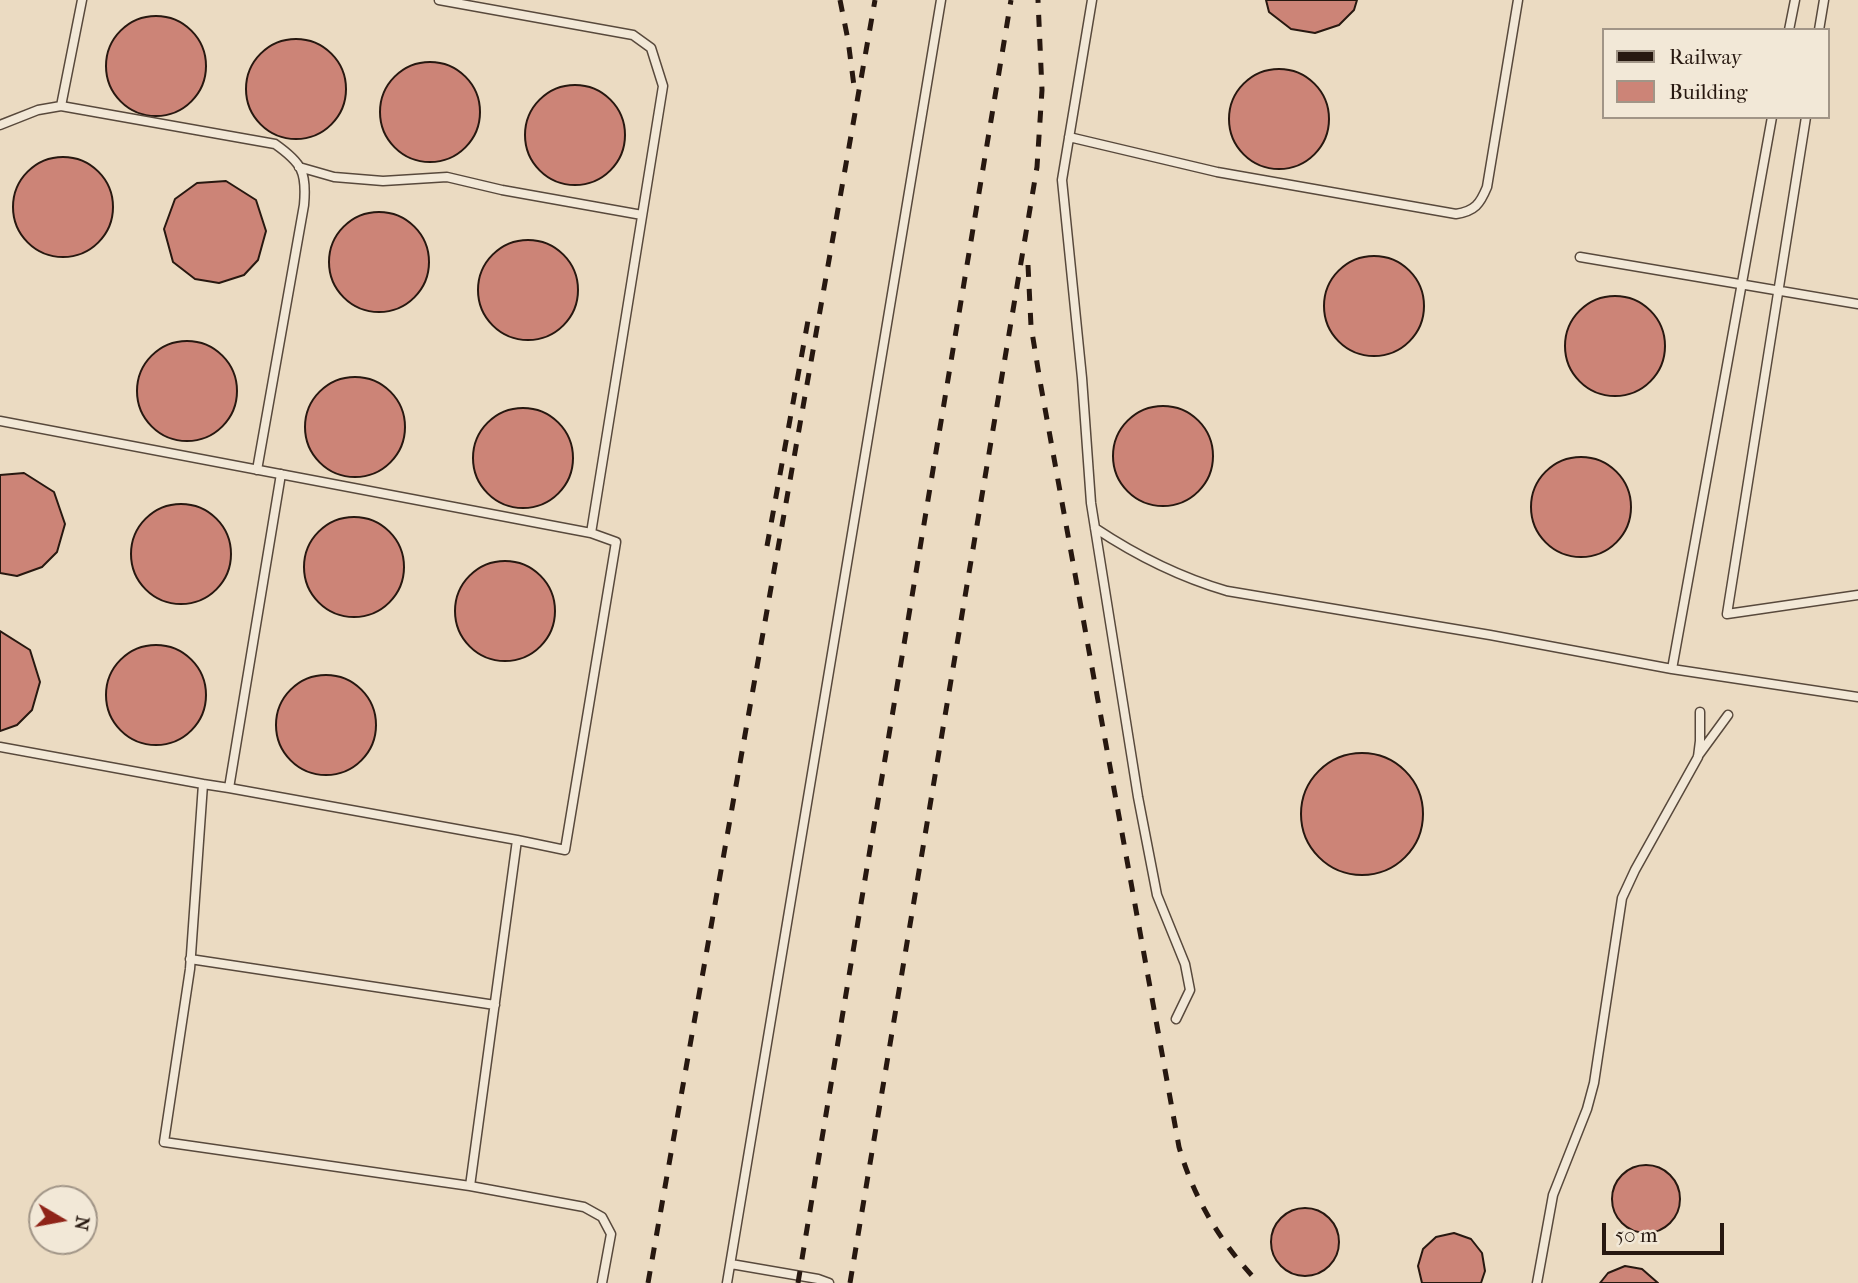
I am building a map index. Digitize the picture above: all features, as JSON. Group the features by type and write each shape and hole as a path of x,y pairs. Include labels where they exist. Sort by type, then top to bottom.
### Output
{"lane":[{"path":"61,107 82,0"},
{"path":"439,0 633,34 651,48 663,86 591,533"},
{"path":"727,1283 941,0"},
{"path":"1092,0 1062,180 1095,528 1138,797 1157,895 1185,964 1190,990 1177,1019"},
{"path":"1069,137 1217,172 1456,214 1467,212 1479,205 1487,187 1518,0"},
{"path":"1789,28 1795,0"},
{"path":"1819,28 1824,0"},
{"path":"0,124 38,110 61,107 275,144 295,158 306,182 304,205 257,470"},
{"path":"1672,668 1772,119"},
{"path":"1806,119 1727,614 1858,595"},
{"path":"299,167 334,177 383,181 447,177 502,190 642,215"},
{"path":"1580,257 1858,304"},
{"path":"0,421 591,533 616,542 565,850 0,747"},
{"path":"229,788 281,474"},
{"path":"1095,528 1156,565 1195,582 1227,591 1672,668 1858,697"},
{"path":"1698,757 1700,712"},
{"path":"1537,1283 1553,1195 1587,1109 1594,1083 1622,898 1698,757 1728,715"},
{"path":"203,784 190,959 164,1142 470,1186 584,1207 603,1217 611,1234 602,1283"},
{"path":"470,1186 517,840"},
{"path":"190,959 495,1004"},
{"path":"731,1264 829,1283"}],"building":[{"path":"1266,0 1357,0 1354,10 1339,25 1315,33 1291,29 1269,12"},
{"path":"156,16 175,20 192,30 202,47 206,66 202,85 192,102 175,112 156,116 137,112 120,102 110,85 106,66 110,47 120,30 137,20"},
{"path":"296,39 315,43 332,53 342,70 346,89 342,108 332,125 315,135 296,139 277,135 260,125 250,108 246,89 250,70 260,53 277,43"},
{"path":"430,62 458,70 472,84 480,112 472,140 458,154 430,162 402,154 388,140 380,112 388,84 402,70"},
{"path":"1279,69 1298,73 1315,83 1325,100 1329,119 1325,138 1315,155 1298,165 1279,169 1260,165 1243,155 1233,138 1229,119 1233,100 1243,83 1260,73"},
{"path":"575,85 594,89 611,99 621,116 625,135 621,154 611,171 594,181 575,185 556,181 539,171 529,154 525,135 529,116 539,99 556,89"},
{"path":"63,157 82,161 99,171 109,188 113,207 109,226 99,243 82,253 63,257 44,253 27,243 17,226 13,207 17,188 27,171 44,161"},
{"path":"226,181 256,200 266,231 258,260 244,275 219,283 195,279 173,262 164,229 175,199 197,183"},
{"path":"379,212 398,216 415,226 425,243 429,262 425,281 415,298 398,308 379,312 360,308 343,298 333,281 329,262 333,243 343,226 360,216"},
{"path":"528,240 547,244 564,254 574,271 578,290 574,309 564,326 547,336 528,340 509,336 492,326 482,309 478,290 482,271 492,254 509,244"},
{"path":"1374,256 1393,260 1410,270 1420,287 1424,306 1420,325 1410,342 1393,352 1374,356 1355,352 1338,342 1328,325 1324,306 1328,287 1338,270 1355,260"},
{"path":"1615,296 1634,300 1651,310 1661,327 1665,346 1661,365 1651,382 1634,392 1615,396 1596,392 1579,382 1569,365 1565,346 1569,327 1579,310 1596,300"},
{"path":"187,341 215,349 229,363 237,391 229,419 215,433 187,441 159,433 145,419 137,391 145,363 159,349"},
{"path":"355,377 374,381 391,391 401,408 405,427 401,446 391,463 374,473 355,477 336,473 319,463 309,446 305,427 309,408 319,391 336,381"},
{"path":"1163,406 1191,414 1205,428 1213,456 1205,484 1191,498 1163,506 1135,498 1121,484 1113,456 1121,428 1135,414"},
{"path":"523,408 542,412 559,422 569,439 573,458 569,477 559,494 542,504 523,508 504,504 487,494 477,477 473,458 477,439 487,422 504,412"},
{"path":"1581,457 1600,461 1617,471 1627,488 1631,507 1627,526 1617,543 1600,553 1581,557 1562,553 1545,543 1535,526 1531,507 1535,488 1545,471 1562,461"},
{"path":"24,473 54,492 65,524 57,552 42,567 17,576 0,573 0,475"},
{"path":"181,504 200,508 217,518 227,535 231,554 227,573 217,590 200,600 181,604 162,600 145,590 135,573 131,554 135,535 145,518 162,508"},
{"path":"354,517 373,521 390,531 400,548 404,567 400,586 390,603 373,613 354,617 335,613 318,603 308,586 304,567 308,548 318,531 335,521"},
{"path":"505,561 524,565 541,575 551,592 555,611 551,630 541,647 524,657 505,661 486,657 469,647 459,630 455,611 459,592 469,575 486,565"},
{"path":"0,631 30,650 40,682 32,710 17,725 0,731"},
{"path":"156,645 175,649 192,659 202,676 206,695 202,714 192,731 175,741 156,745 137,741 120,731 110,714 106,695 110,676 120,659 137,649"},
{"path":"326,675 345,679 362,689 372,706 376,725 372,744 362,761 345,771 326,775 307,771 290,761 280,744 276,725 280,706 290,689 307,679"},
{"path":"1362,753 1385,757 1405,771 1419,791 1423,814 1419,837 1405,857 1385,871 1362,875 1339,871 1319,857 1305,837 1301,814 1305,791 1319,771 1339,757"},
{"path":"1646,1165 1659,1168 1670,1175 1677,1186 1680,1199 1677,1212 1670,1223 1659,1230 1646,1233 1633,1230 1622,1223 1615,1212 1612,1199 1615,1186 1622,1175 1633,1168"},
{"path":"1305,1208 1318,1211 1329,1218 1336,1229 1339,1242 1336,1255 1329,1266 1318,1273 1305,1276 1292,1273 1281,1266 1274,1255 1271,1242 1274,1229 1281,1218 1292,1211"},
{"path":"1454,1233 1471,1239 1482,1253 1485,1271 1481,1283 1422,1283 1418,1266 1423,1249 1436,1237"},
{"path":"1625,1266 1642,1269 1658,1283 1600,1283 1608,1273"}],"railway":[{"path":"840,0 854,86"},
{"path":"648,1283 875,0"},
{"path":"798,1283 1011,0"},
{"path":"850,1283 1037,167 1042,90 1038,0"},
{"path":"1028,265 1031,326 1040,381 1179,1147 1192,1185 1210,1220 1233,1253 1259,1283"},
{"path":"767,546 809,315"}]}
